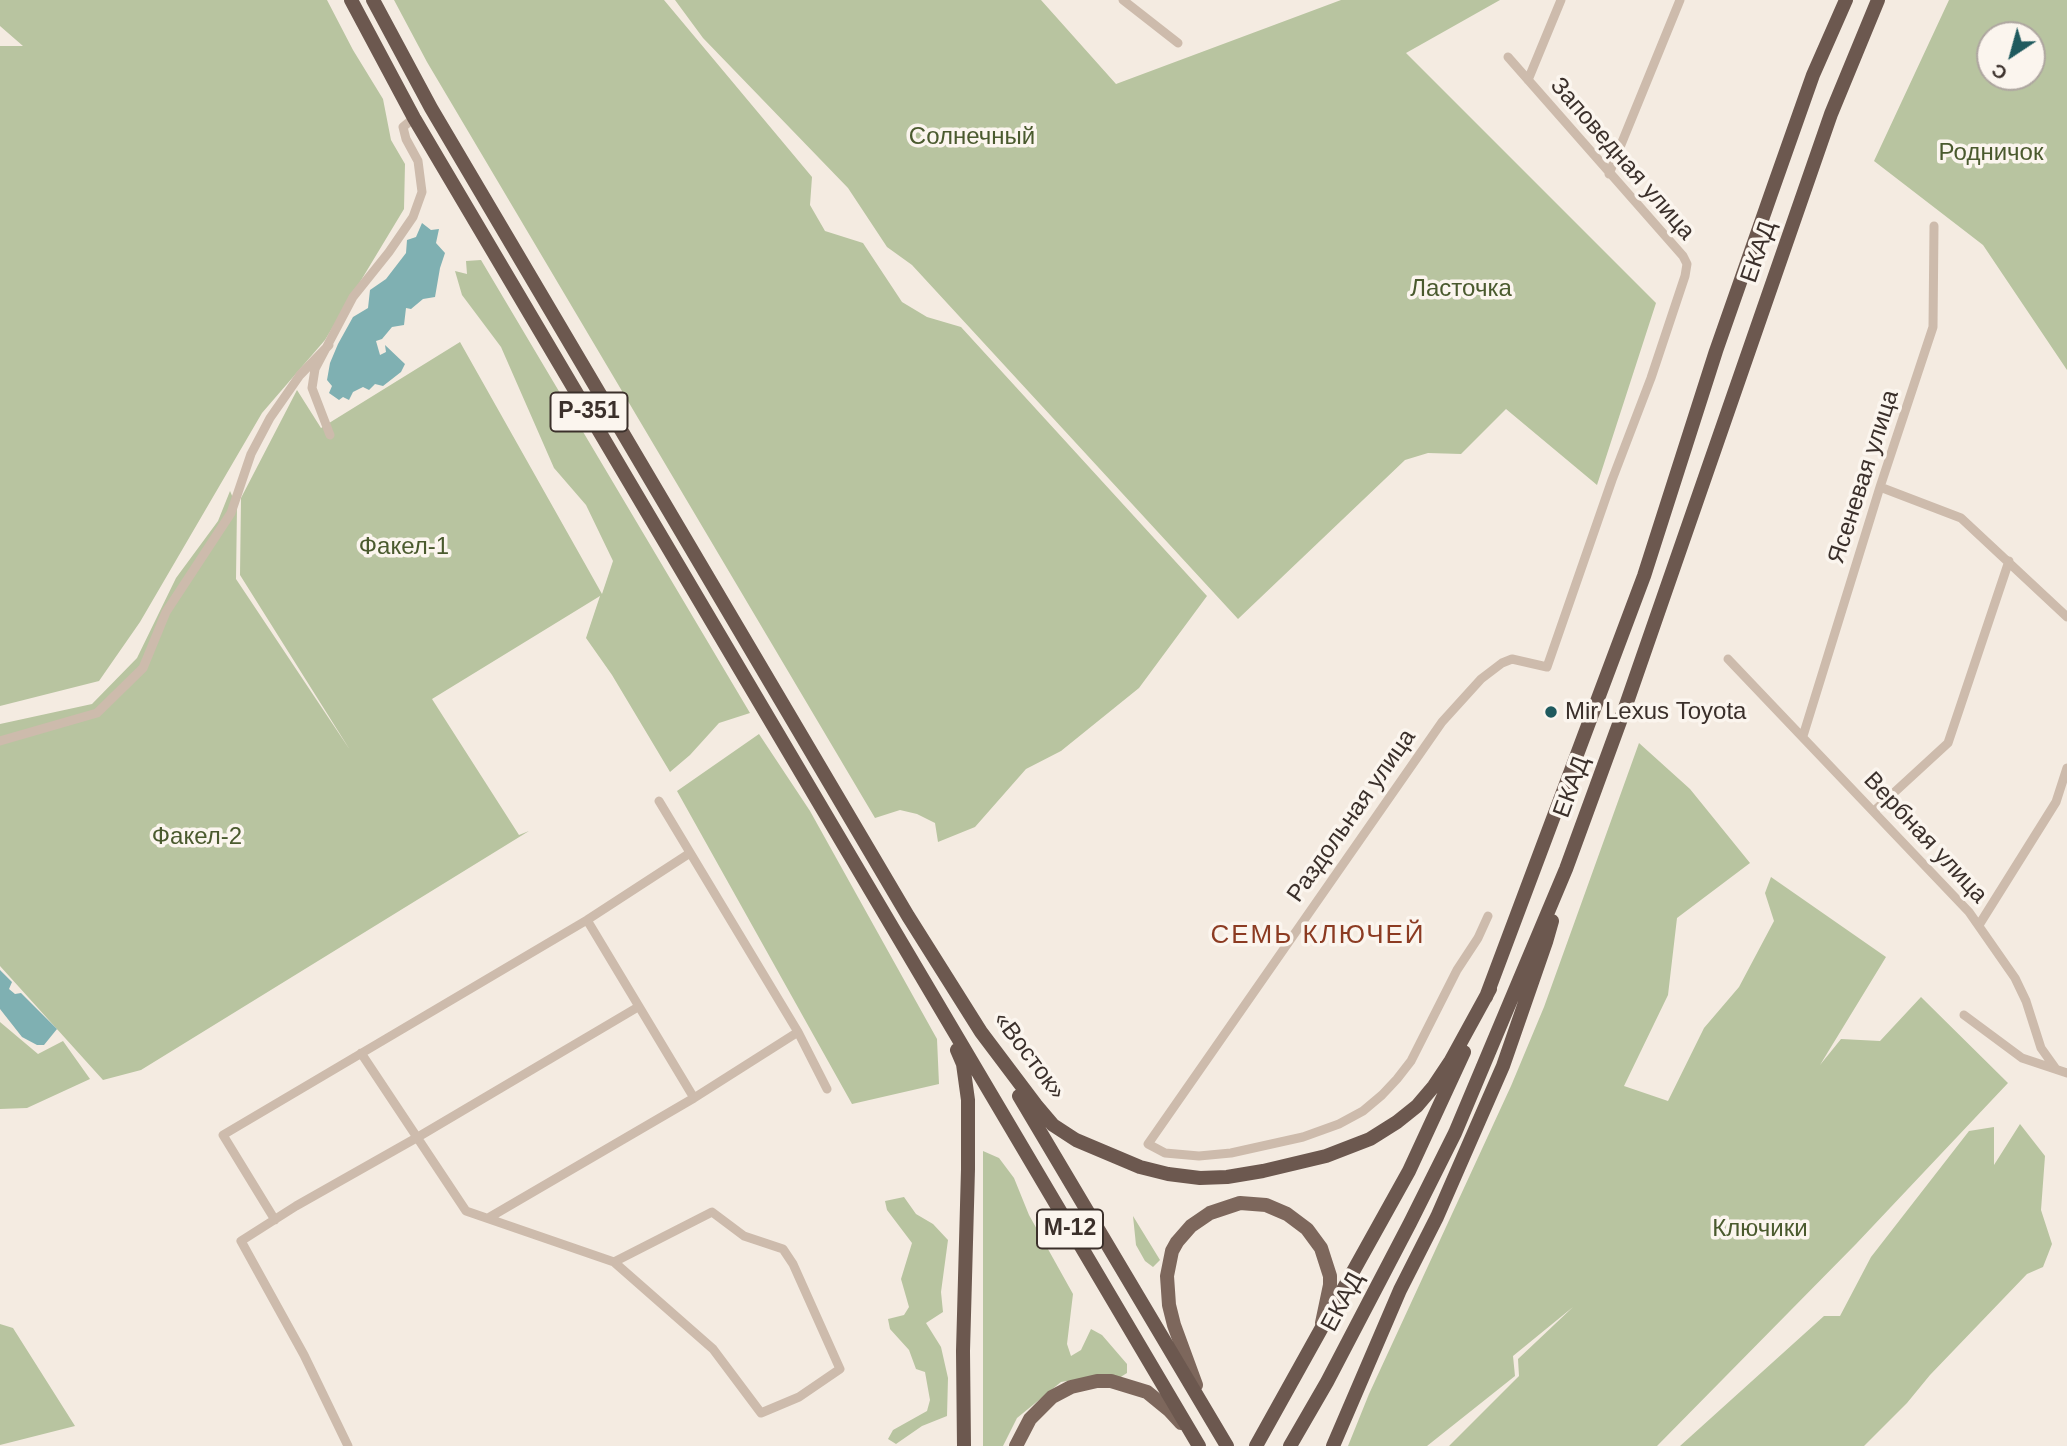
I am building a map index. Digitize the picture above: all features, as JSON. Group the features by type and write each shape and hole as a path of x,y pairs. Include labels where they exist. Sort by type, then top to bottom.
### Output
{"highway":[{"name":"Р-351","path":"351,0 414,118 831,822"},
{"name":"«Восток»","path":"373,0 431,108 908,916 981,1032 1053,1125 1076,1140 1116,1158 1168,1174 1200,1178 1263,1171 1337,1153 1370,1139 1417,1106 1450,1062 1490,989"},
{"name":"ЕКАД","path":"1256,1446 1409,1171 1455,1074 1490,989 1644,576 1716,351 1813,75 1846,0"},
{"name":"ЕКАД","path":"1290,1446 1353,1334 1455,1133 1566,869 1631,692 1827,126 1878,0"},
{"name":"«Восток»","path":"831,822 1198,1446"},
{"path":"1333,1446 1400,1290 1437,1217 1503,1066 1546,942 1566,869"},
{"path":"942,1013 962,1064 968,1100 964,1446"},
{"path":"981,1032 1225,1443"}],"main road":[{"path":"1225,1443 1199,1393 1184,1356 1169,1305 1169,1264 1172,1251 1184,1234 1210,1213 1240,1203 1266,1205 1300,1223 1321,1248 1331,1276 1326,1307 1315,1342"},
{"path":"1016,1446 1030,1419 1052,1397 1071,1387 1104,1381 1147,1392 1169,1410 1198,1446"}],"street":[{"path":"1123,0 1178,43"},
{"name":"Заповедная улица","path":"1528,80 1561,0"},
{"path":"1609,174 1680,0"},
{"name":"Заповедная улица","path":"1508,57 1683,256 1686,264 1685,276 1651,378 1612,480 1547,667"},
{"path":"330,435 312,388 316,369 353,297 389,252 418,205 422,192 418,161 402,127 414,118"},
{"name":"Ясеневая улица","path":"1802,736 1933,327 1934,226"},
{"path":"0,741 97,713 143,668 166,612 231,513 251,454 270,418 300,375 329,345"},
{"path":"1880,486 1961,518 2067,617"},
{"path":"1874,811 1948,743 2009,561"},
{"name":"Раздольная улица","path":"1488,916 1411,1060 1382,1095 1363,1111 1339,1124 1303,1137 1231,1153 1199,1156 1165,1153 1149,1144 1214,1046 1442,722 1481,679 1502,663 1512,659 1547,667"},
{"name":"Вербная улица","path":"1728,659 1979,925 2015,978 2026,1001 2041,1048 2056,1069"},
{"path":"1979,925 2056,802 2067,768"},
{"path":"659,802 798,1032 827,1089"},
{"path":"275,1220 223,1135 587,920 691,853"},
{"path":"587,920 694,1098"},
{"path":"348,1446 304,1355 241,1241 638,1007"},
{"path":"1964,1015 2022,1058 2067,1073"},
{"path":"489,1217 694,1098 798,1032"},
{"path":"361,1053 466,1211 614,1262 713,1349 761,1413 799,1397 840,1369 793,1264 783,1249 744,1236 712,1212 614,1262"}],"green space":[{"path":"0,0 327,0 383,99 391,140 405,164 404,209 325,340 262,413 140,622 99,681 0,706 0,46 23,46 0,26"},
{"path":"394,0 664,0 812,177 810,205 825,231 863,243 902,302 927,317 961,327 1207,596 1139,688 1061,751 1026,769 975,827 938,842 935,823 917,814 900,810 875,818 427,62"},
{"path":"675,0 1041,0 1116,84 1341,0 1500,0 1406,53 1656,303 1597,485 1506,409 1461,454 1428,453 1405,460 1238,619 912,265 887,247 848,188 703,38"},
{"name":"Родничок","path":"1949,0 2067,0 2067,370 1983,245 1874,161"},
{"path":"481,260 750,713 719,723 690,755 670,772 612,675 586,638 600,596 432,699 519,835 529,831 141,1070 103,1080 0,966 0,724 92,704 137,658 176,578 218,521 230,491 237,507 236,579 350,750 240,575 241,498 297,390 321,428 460,342 602,594 613,561 586,505 554,468 501,347 462,295 455,271 467,274 466,261"},
{"path":"759,734 810,811 937,1039 939,1084 852,1104 677,791"},
{"name":"Ключики","path":"1639,743 1690,789 1750,863 1677,918 1668,995 1624,1086 1668,1101 1704,1028 1739,987 1774,921 1765,893 1771,877 1886,957 1820,1065 1841,1039 1880,1041 1921,997 2008,1083 1856,1244 1657,1446 1449,1446 1519,1376 1518,1359 1573,1307 1513,1356 1515,1376 1427,1446 1348,1446 1544,1007"},
{"path":"0,1022 38,1054 63,1041 90,1079 27,1108 0,1109"},
{"path":"2020,1124 2045,1156 2041,1210 2052,1244 2043,1267 2027,1274 1864,1446 1680,1446 1824,1316 1840,1316 1871,1257 1969,1131 1994,1127 1994,1165"},
{"path":"983,1151 999,1158 1014,1178 1029,1215 1073,1294 1067,1344 1071,1356 1081,1350 1091,1329 1102,1335 1127,1364 1127,1373 1119,1378 1109,1374 1061,1382 1017,1418 1003,1446 983,1446"},
{"path":"904,1197 916,1214 933,1224 948,1240 941,1292 943,1312 926,1323 941,1347 948,1378 947,1416 922,1426 896,1444 888,1439 893,1430 927,1411 930,1400 925,1372 916,1369 909,1350 890,1329 888,1319 904,1315 909,1307 901,1279 912,1243 887,1210 885,1201"},
{"path":"1133,1216 1160,1260 1153,1267 1145,1261 1136,1245"},
{"path":"0,1324 13,1328 75,1426 0,1445"}],"water":[{"path":"422,223 431,230 439,229 436,243 445,253 435,297 423,299 411,309 406,308 404,325 392,327 382,339 376,341 380,355 386,352 385,345 405,364 401,372 383,386 375,384 369,390 363,387 353,392 349,400 343,397 339,400 329,393 332,386 327,380 338,344 353,317 368,308 370,290 386,279 406,253 407,240 416,237"},
{"path":"0,970 12,982 9,989 15,994 21,993 57,1029 44,1045 37,1045 22,1037 0,1009"}],"place":[{"name":"Mir Lexus Toyota","path":"1551,712"}],"district":[{"name":"СЕМЬ КЛЮЧЕЙ","path":"1318,936"}],"park label":[{"name":"Солнечный","path":"972,137"},
{"name":"Ласточка","path":"1461,289"},
{"name":"Факел-1","path":"404,547"},
{"name":"Факел-2","path":"197,837"}]}
